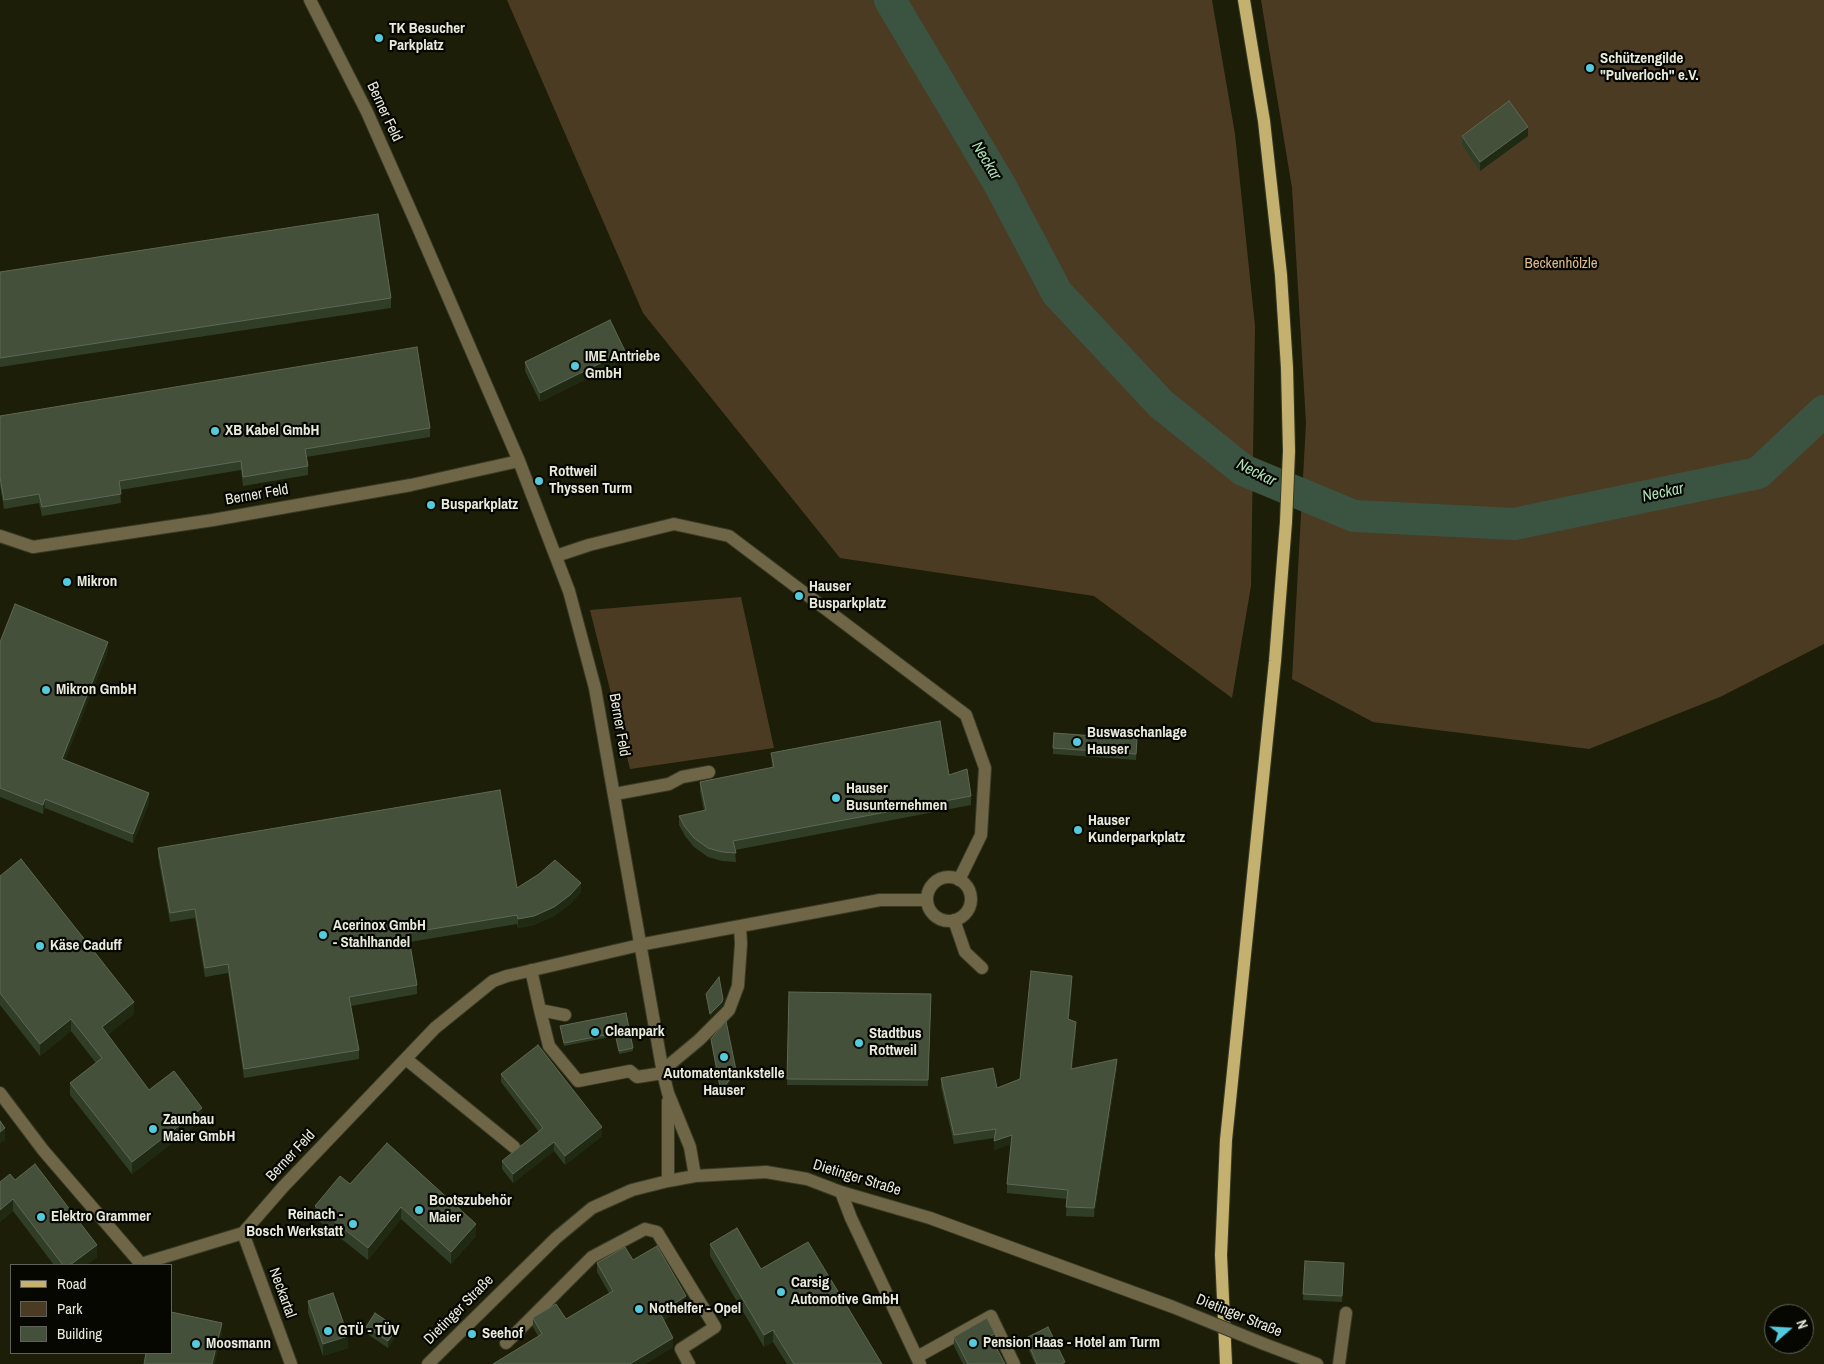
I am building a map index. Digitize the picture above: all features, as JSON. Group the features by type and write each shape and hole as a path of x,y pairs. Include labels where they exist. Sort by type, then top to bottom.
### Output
{"main road":[{"path":"1226,1364 1221,1255 1226,1140 1275,661 1286,514 1288,451 1287,368 1281,275 1273,195 1244,0"}],"street":[{"name":"Berner Feld","path":"310,0 367,112 519,461 569,591 596,688 663,1072 668,1093 690,1146 695,1176"},
{"name":"Berner Feld","path":"0,536 33,547 213,520 411,486 519,461"},
{"path":"556,556 589,545 674,524 729,536 966,715 985,768 981,835 959,880"},
{"path":"615,794 670,784 682,777 709,772"},
{"path":"953,877 959,880 969,890 970,905 961,917 954,920 941,919 931,912 927,900 930,887 940,879 953,877"},
{"name":"Berner Feld","path":"243,1233 283,1187 406,1058 447,1017 493,981 531,970 640,945 880,900 927,900"},
{"path":"954,920 966,952 982,968"},
{"path":"531,970 549,1046 578,1081 630,1071 637,1076 663,1072 699,1040 728,1010 738,986 742,944 740,927"},
{"path":"540,1010 565,1015"},
{"path":"406,1058 514,1147"},
{"path":"0,1093 43,1150 142,1264 243,1233"},
{"name":"Berner Feld","path":"668,1093 668,1180"},
{"name":"Dietinger Straße","path":"428,1364 556,1238 592,1208 632,1190 668,1180 695,1176 766,1172 807,1179 841,1192 930,1218 1174,1307 1317,1364"},
{"path":"841,1192 850,1218 919,1361 991,1316 1014,1364"},
{"path":"506,1344 592,1258 645,1229 657,1232 715,1327 681,1349 684,1362"},
{"name":"Neckartal","path":"243,1233 291,1364"},
{"path":"1339,1364 1346,1313"}],"green space":[{"path":"507,0 1212,0 1235,134 1255,326 1251,586 1232,698 1094,596 840,558 643,313"},
{"name":"Beckenhölzle","path":"1261,0 1824,0 1824,644 1720,697 1589,749 1373,722 1292,679 1306,423 1292,188"},
{"path":"741,597 774,748 630,769 590,610"}],"building":[{"path":"1509,101 1528,127 1480,162 1462,136"},
{"path":"378,214 391,298 0,358 0,272"},
{"name":"IME Antriebe GmbH","path":"610,320 625,351 540,393 525,362"},
{"name":"XB Kabel GmbH","path":"417,347 430,428 305,449 308,466 243,477 241,461 119,481 121,494 42,507 39,494 4,500 0,477 0,416"},
{"path":"15,604 108,642 62,759 149,793 133,834 45,799 43,805 0,788 0,642"},
{"name":"Hauser Busunternehmen","path":"940,721 949,775 967,769 971,796 733,841 736,853 708,848 694,838 679,816 706,810 700,782 774,767 771,753"},
{"name":"Buswaschanlage Hauser","path":"1054,733 1137,739 1136,754 1053,748"},
{"name":"Acerinox GmbH - Stahlhandel","path":"500,790 517,888 539,874 555,860 581,883 570,895 554,907 534,916 518,919 517,915 408,933 417,985 349,997 359,1050 244,1069 228,964 205,968 195,909 170,913 158,848"},
{"path":"21,859 134,1002 102,1027 149,1090 174,1071 202,1108 132,1162 70,1083 102,1058 71,1019 40,1044 0,993 0,876"},
{"path":"1031,971 1072,976 1068,1019 1076,1022 1071,1069 1117,1059 1094,1208 1066,1207 1068,1190 1007,1184 1012,1135 994,1141 996,1129 954,1135 941,1078 993,1068 997,1088 1020,1079"},
{"path":"719,977 723,999 710,1014 706,994"},
{"name":"Stadtbus Rottweil","path":"789,992 931,994 928,1080 787,1079"},
{"name":"Cleanpark","path":"626,1013 633,1048 619,1051 615,1033 564,1043 560,1026"},
{"name":"Automatentankstelle Hauser","path":"726,1021 736,1070 721,1092 711,1039"},
{"path":"538,1045 602,1127 565,1156 554,1142 513,1174 502,1161 543,1128 501,1074"},
{"path":"0,1121 5,1128 0,1132"},
{"path":"387,1143 476,1224 451,1252 401,1207 368,1248 315,1206 340,1176 350,1184"},
{"name":"Elektro Grammer","path":"35,1164 97,1245 71,1264 62,1264 13,1199 0,1210 0,1182 10,1174 15,1180"},
{"path":"737,1228 761,1269 808,1242 882,1364 794,1364 773,1330 764,1335 710,1244"},
{"name":"Nothelfer - Opel","path":"657,1246 686,1296 660,1313 673,1338 630,1364 493,1364 542,1334 534,1317 556,1304 566,1319 613,1291 597,1263 625,1247 633,1260"},
{"path":"1305,1261 1344,1263 1342,1296 1303,1294"},
{"name":"GTÜ - TÜV","path":"333,1293 348,1336 323,1344 308,1301"},
{"name":"Moosmann","path":"172,1312 222,1323 212,1364 144,1364 146,1354 172,1354"},
{"path":"375,1313 397,1328 388,1341 366,1327"},
{"name":"Pension Haas - Hotel am Turm","path":"987,1318 995,1334 990,1336 1005,1364 968,1364 954,1337"},
{"path":"1048,1327 1065,1362 1061,1364 1037,1364 1026,1338"}],"waterway":[{"name":"Neckar","path":"890,0 1000,185 1057,293 1161,404 1243,470 1354,516 1514,524 1758,473 1824,411"}],"place":[{"name":"TK Besucher Parkplatz","path":"379,38"},
{"name":"Schützengilde \"Pulverloch\" e.V.","path":"1590,68"},
{"name":"IME Antriebe GmbH","path":"575,366"},
{"name":"XB Kabel GmbH","path":"215,431"},
{"name":"Rottweil Thyssen Turm","path":"539,481"},
{"name":"Busparkplatz","path":"431,505"},
{"name":"Mikron","path":"67,582"},
{"name":"Hauser Busparkplatz","path":"799,596"},
{"name":"Mikron GmbH","path":"46,690"},
{"name":"Buswaschanlage Hauser","path":"1077,742"},
{"name":"Hauser Busunternehmen","path":"836,798"},
{"name":"Hauser Kunderparkplatz","path":"1078,830"},
{"name":"Acerinox GmbH - Stahlhandel","path":"323,935"},
{"name":"Käse Caduff","path":"40,946"},
{"name":"Cleanpark","path":"595,1032"},
{"name":"Stadtbus Rottweil","path":"859,1043"},
{"name":"Automatentankstelle Hauser","path":"724,1057"},
{"name":"Zaunbau Maier GmbH","path":"153,1129"},
{"name":"Bootszubehör Maier","path":"419,1210"},
{"name":"Elektro Grammer","path":"41,1217"},
{"name":"Reinach - Bosch Werkstatt","path":"353,1224"},
{"name":"Carsig Automotive GmbH","path":"781,1292"},
{"name":"Nothelfer - Opel","path":"639,1309"},
{"name":"GTÜ - TÜV","path":"328,1331"},
{"name":"Seehof","path":"472,1334"},
{"name":"Pension Haas - Hotel am Turm","path":"973,1343"},
{"name":"Moosmann","path":"196,1344"}]}
